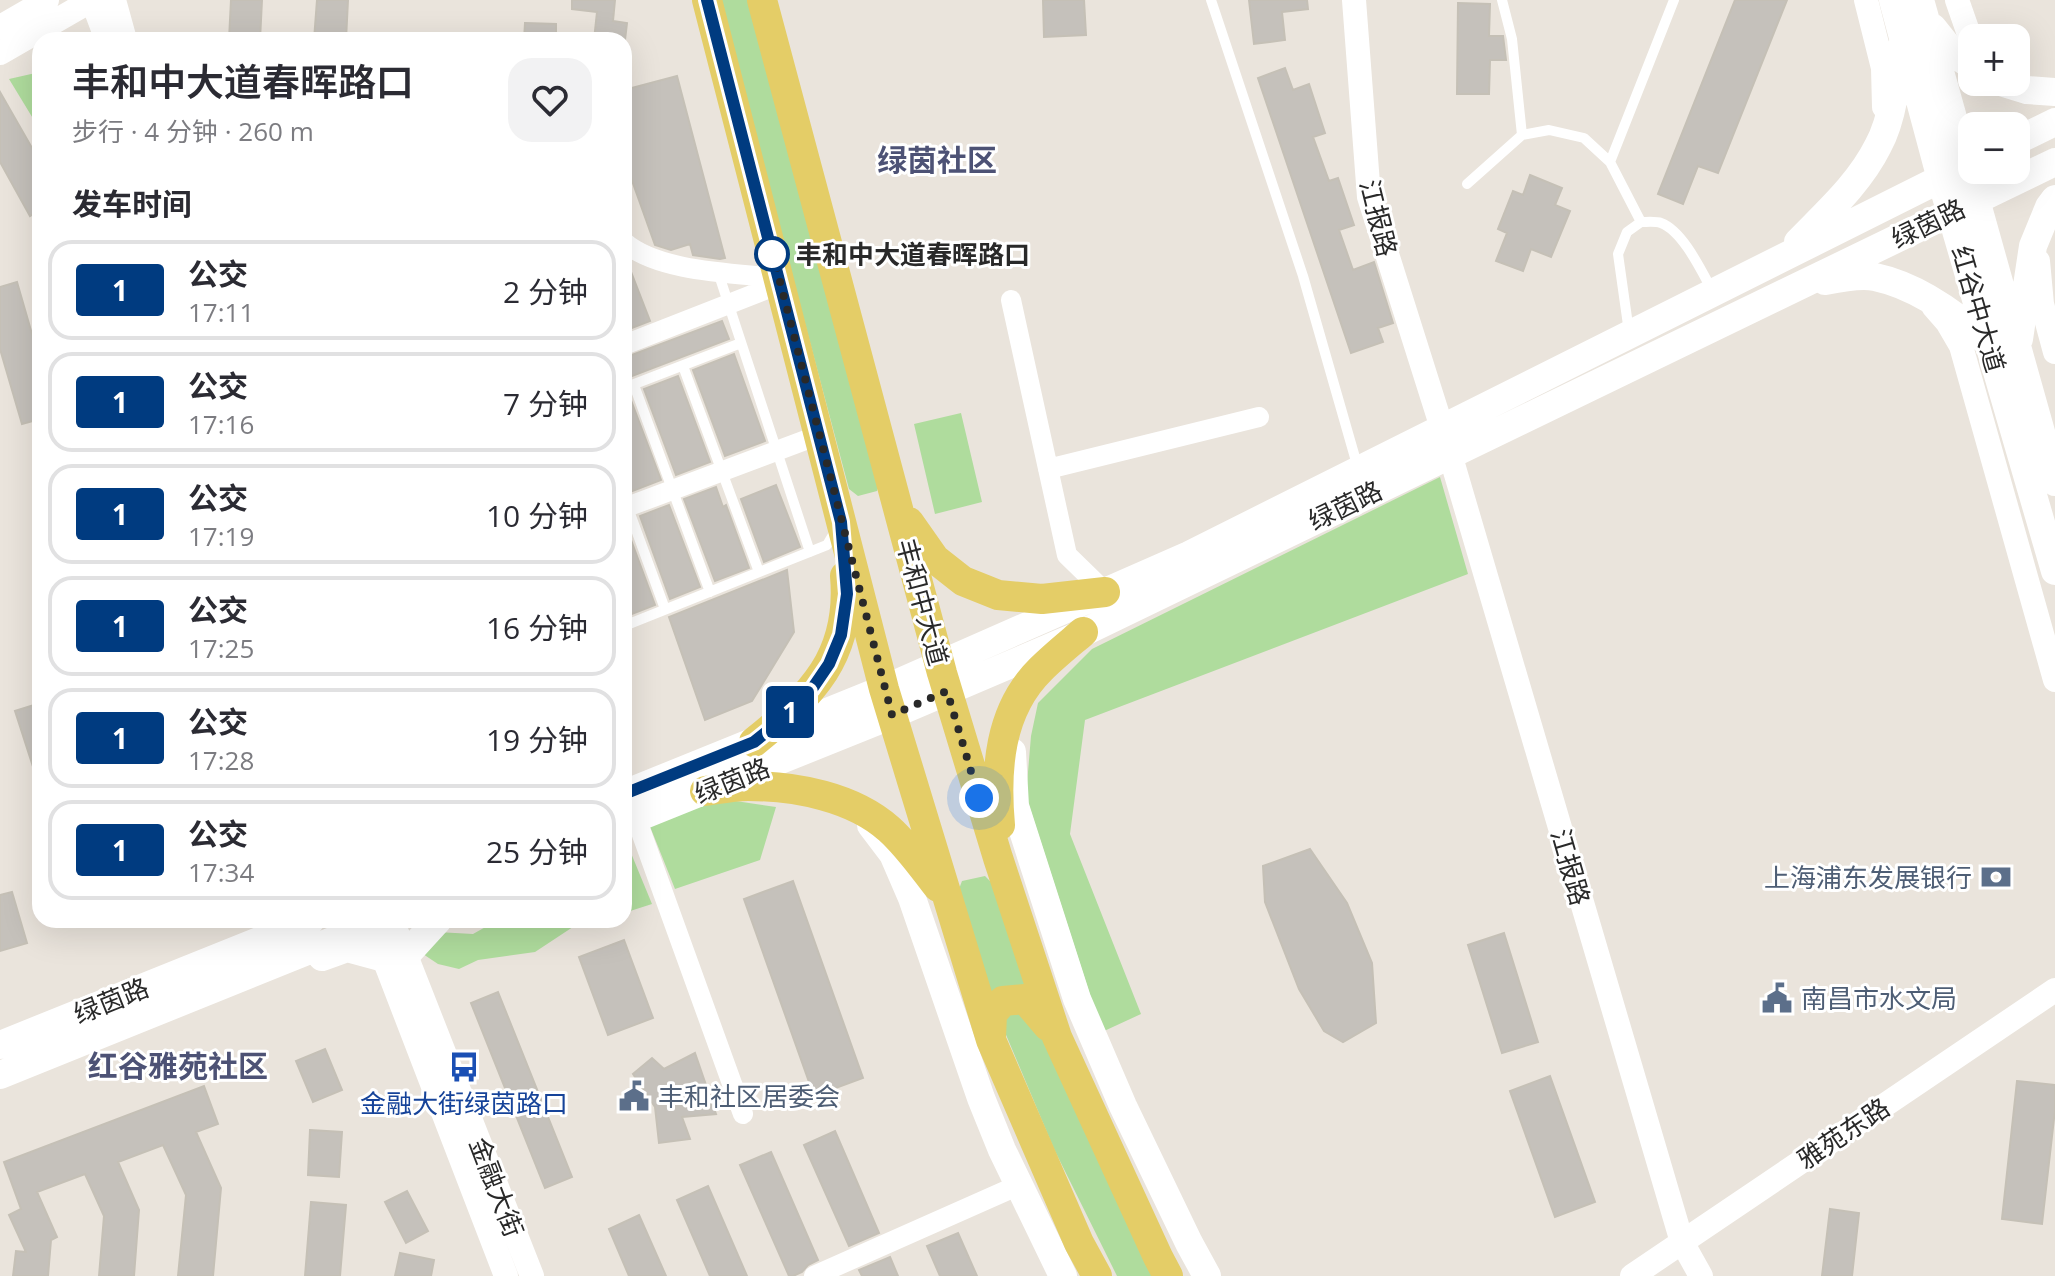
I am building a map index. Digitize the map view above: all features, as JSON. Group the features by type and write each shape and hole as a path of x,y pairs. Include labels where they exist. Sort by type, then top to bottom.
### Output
{"main road":[{"path":"707,0 888,702 991,1040 1079,1243 1097,1276"},
{"name":"丰和中大道","path":"762,0 944,678 1006,883 1057,1037 1168,1276"},
{"name":"红谷中大道","path":"1893,0 1916,17 1958,133"},
{"path":"1783,257 1855,183 1879,145 1916,17 1958,56"},
{"name":"红谷中大道","path":"1916,17 1941,179 2055,571"},
{"path":"2030,90 2055,92"},
{"path":"2030,134 2055,122"},
{"name":"绿茵路","path":"944,678 1105,592 1189,555 1358,470 1446,441 1797,287 2055,162"},
{"name":"绿茵路","path":"632,811 705,791 944,678 1083,632 1446,441 1629,334 1958,170"},
{"name":"红谷中大道","path":"1973,184 2055,482"},
{"path":"2017,348 2033,246 2055,199"},
{"path":"1797,287 1840,278 1873,277 1923,295 1963,321 1989,344"},
{"path":"897,505 935,559 963,581 998,595 1042,599 1105,592"},
{"path":"754,742 789,714 812,689 829,664 841,635 847,594 841,522"},
{"path":"1006,883 997,792 1002,739 1019,697 1039,670 1083,632"},
{"name":"绿茵路","path":"632,810 754,742 888,702"},
{"path":"1011,718 1015,806 1077,999 1123,1106 1207,1276"},
{"path":"705,791 747,786 780,788 817,794 858,808 889,829 949,901"},
{"path":"858,808 893,854 912,898 981,1098 1063,1276"},
{"name":"绿茵路","path":"0,1045 291,928"},
{"name":"绿茵路","path":"0,1075 362,928"},
{"path":"248,975 273,975 347,948 395,957 429,928"},
{"path":"991,1040 992,1014 1003,1001 1025,999 1057,1037"}],"street":[{"path":"0,27 47,0"},
{"path":"36,32 92,0 104,32"},
{"path":"114,0 123,32"},
{"name":"江报路","path":"1354,0 1369,197 1446,441 1682,1242 1701,1276"},
{"path":"1866,0 1883,68 1884,103 1879,145"},
{"path":"1957,0 1965,24"},
{"path":"0,53 32,35"},
{"path":"2039,229 2038,276 2055,352"},
{"path":"632,250 650,259 779,281"},
{"path":"632,342 779,281"},
{"path":"1923,295 1947,322 1961,346 2055,680"},
{"path":"1011,300 1067,555 1105,592"},
{"path":"1048,469 1259,417"},
{"path":"632,502 819,435"},
{"path":"632,823 743,1114"},
{"name":"金融大街","path":"382,928 532,1276"},
{"name":"金融大街","path":"395,957 506,1276"},
{"name":"雅苑东路","path":"1632,1276 2055,990"},
{"path":"814,1276 1019,1185"}],"lane":[{"path":"1211,0 1303,276 1358,470"},
{"path":"1502,0 1512,39 1522,135"},
{"path":"1610,162 1674,0"},
{"path":"1467,184 1522,135 1549,130 1584,138 1610,162 1641,222"},
{"path":"1629,334 1618,254 1627,232 1641,222 1661,223 1679,237 1690,250 1713,292"},
{"path":"718,272 810,552"},
{"path":"632,385 741,343"},
{"path":"683,366 759,572"},
{"path":"632,393 710,592"},
{"path":"632,522 665,609"},
{"path":"632,623 827,545 841,522"}],"green space":[{"path":"719,0 753,0 880,482 877,491 858,496 849,489"},
{"path":"32,74 32,117 9,79"},
{"path":"961,413 982,502 935,514 914,424"},
{"path":"1440,477 1468,574 1085,720 1070,834 1141,1014 1102,1032 1026,796 1031,736 1038,703 1092,649"},
{"path":"729,800 776,807 760,860 675,889 649,824 706,802"},
{"path":"632,856 652,904 632,910"},
{"path":"985,876 991,882 1156,1276 1117,1276 1054,1149 996,1011 959,889 962,881"},
{"path":"484,928 571,928 535,952 478,960 459,969 438,964 423,954 437,932 473,934"}],"building":[{"path":"231,0 262,0 260,32 229,32"},
{"path":"317,0 348,0 346,32 315,32"},
{"path":"572,0 615,0 613,21 627,23 626,32 595,32 597,12 572,9"},
{"path":"1043,0 1084,0 1086,35 1044,37"},
{"path":"1249,0 1307,0 1308,9 1282,12 1285,40 1254,44"},
{"path":"1735,0 1787,0 1718,173 1698,166 1683,204 1658,194"},
{"path":"1458,3 1490,4 1489,36 1503,36 1506,60 1490,60 1489,94 1457,94"},
{"path":"525,23 556,24 556,32 524,32"},
{"path":"1285,68 1293,90 1309,84 1325,133 1313,137 1329,181 1338,178 1354,225 1339,230 1353,270 1374,262 1393,323 1378,328 1383,342 1351,353 1258,78"},
{"path":"677,76 725,258 693,255 690,244 671,250 655,245 632,180 632,88"},
{"path":"0,92 32,148 30,216 0,162"},
{"path":"1530,175 1562,188 1555,205 1570,211 1551,257 1531,249 1523,271 1496,261 1507,233 1498,229 1513,191 1523,195"},
{"path":"632,274 650,321 632,328"},
{"path":"17,282 32,334 32,421 22,424 0,349 0,287"},
{"path":"722,321 729,339 632,376 632,355"},
{"path":"734,354 765,441 725,456 693,370"},
{"path":"678,376 710,462 676,475 644,389"},
{"path":"632,403 661,480 632,491"},
{"path":"776,485 800,547 764,562 741,499"},
{"path":"716,487 723,507 726,505 749,568 715,581 684,499"},
{"path":"669,505 700,587 670,599 640,516"},
{"path":"632,543 655,605 632,614"},
{"path":"787,570 794,632 752,701 705,720 669,617"},
{"path":"32,706 32,764 15,711"},
{"path":"1310,849 1347,903 1372,963 1376,1023 1343,1042 1324,1031 1299,989 1265,902 1263,866"},
{"path":"793,881 863,1078 814,1096 744,899"},
{"path":"12,892 27,943 0,951 0,895"},
{"path":"1504,933 1538,1042 1502,1053 1468,945"},
{"path":"624,940 653,1018 608,1035 579,957"},
{"path":"498,992 572,1177 545,1188 471,1003"},
{"path":"325,1049 342,1090 313,1102 296,1061"},
{"path":"695,1053 716,1114 682,1117 690,1139 659,1143 655,1107 633,1074 652,1058 664,1069"},
{"path":"1550,1076 1595,1202 1555,1217 1510,1091"},
{"path":"2017,1081 2055,1085 2042,1224 2002,1219"},
{"path":"204,1086 218,1124 196,1132 221,1188 213,1276 178,1276 186,1195 163,1145 118,1162 139,1210 134,1276 99,1276 104,1216 85,1174 37,1192 57,1237 51,1240 48,1276 13,1276 16,1251 26,1252 9,1215 21,1209 4,1162"},
{"path":"310,1130 342,1132 339,1177 308,1175"},
{"path":"835,1131 879,1233 849,1246 804,1145"},
{"path":"771,1152 818,1260 793,1276 789,1276 740,1165"},
{"path":"708,1186 747,1276 710,1276 677,1200"},
{"path":"407,1191 428,1231 406,1243 385,1202"},
{"path":"311,1202 346,1205 340,1276 305,1276"},
{"path":"1830,1209 1859,1213 1852,1276 1822,1276"},
{"path":"639,1215 666,1276 629,1276 609,1229"},
{"path":"958,1233 977,1276 940,1276 927,1246"},
{"path":"400,1253 434,1260 431,1276 395,1276"},
{"path":"890,1257 898,1276 862,1276 859,1270"}],"bus line":[{"name":"1","path":"632,791 754,742 789,714 829,664 841,635 847,594 841,522 707,0"}],"place":[{"name":"丰和中大道春晖路口","path":"772,254"},
{"name":"上海浦东发展银行","path":"1996,877"},
{"name":"南昌市水文局","path":"1777,998"},
{"name":"金融大街绿茵路口","path":"464,1067"},
{"name":"丰和社区居委会","path":"634,1096"}],"district":[{"name":"绿茵社区","path":"937,159"},
{"name":"红谷雅苑社区","path":"178,1065"}],"route":[{"path":"772,254 771,247 892,715 947,691 979,798"}]}
